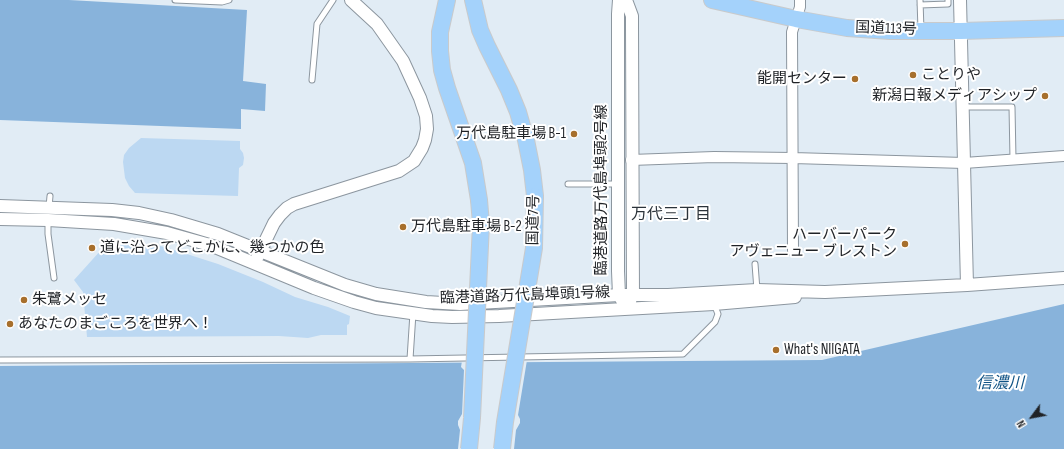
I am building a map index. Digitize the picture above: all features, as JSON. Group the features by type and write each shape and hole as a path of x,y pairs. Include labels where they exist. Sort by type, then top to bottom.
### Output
{"highway":[{"path":"442,0 440,52 447,88 473,163 481,224 472,418 469,449"},
{"path":"440,32 447,0"},
{"name":"国道7号","path":"473,0 480,30 518,112 526,140 535,196 534,248 502,449"},
{"path":"479,0 483,16 480,30"},
{"name":"国道113号","path":"712,0 796,19 847,28 890,31 1064,28"}],"street":[{"path":"254,264 274,223 287,208 294,204 399,171 414,161 426,140 426,116 420,98 403,62 378,24 351,0"},
{"name":"臨港道路万代島埠頭2号線","path":"619,0 619,295 626,308"},
{"name":"臨港道路万代島埠頭2号線","path":"626,0 632,16 632,295 626,308"},
{"path":"793,251 792,32 800,7 800,0"},
{"path":"960,0 967,285"},
{"path":"631,160 714,157 793,158 993,165 1013,159 1064,156"},
{"name":"臨港道路万代島埠頭1号線","path":"0,206 50,202 154,216 203,228 345,285 376,294 413,300 460,304 619,295 668,296 757,290 825,292 967,285 1064,278"},
{"name":"臨港道路万代島埠頭1号線","path":"0,219 114,224 167,233 210,245 314,288 354,302 376,308 452,317 499,316 714,304 789,298 825,292"}],"lane":[{"path":"175,0 222,2 229,0"},
{"path":"312,80 317,24 333,0"},
{"path":"921,30 920,2 948,4 948,0"},
{"path":"962,107 1012,107 1013,159"},
{"path":"568,184 618,184"},
{"path":"50,202 48,234 54,278"},
{"path":"755,264 757,290"},
{"path":"0,360 410,359 683,354 715,322 718,314 714,304"},
{"path":"410,359 413,313"}],"shaded area":[{"path":"141,138 240,141 240,149 244,158 243,165 239,168 238,196 135,193 125,178 123,162 124,155 129,148"},
{"path":"127,244 152,244 218,264 295,297 328,307 350,316 349,324 347,325 347,335 321,335 308,338 279,336 87,337 83,292 74,280 101,250"}],"water":[{"path":"0,0 69,0 247,10 243,81 266,84 265,111 241,109 241,129 0,120"},
{"name":"信濃川","path":"1064,304 1064,449 0,449 0,366 822,360"}],"pier":[{"path":"527,360 518,415 520,423 516,430 514,449 458,449 460,430 458,421 462,414 464,370 461,367 462,361"}],"place":[{"name":"ことりや","path":"913,75"},
{"name":"能開センター","path":"855,79"},
{"name":"新潟日報メディアシップ","path":"1045,96"},
{"name":"万代島駐車場 B-1","path":"574,134"},
{"name":"万代島駐車場 B-2","path":"403,227"},
{"name":"ハーバーパーク アヴェニュー ブレストン","path":"905,244"},
{"name":"道に沿ってどこかに、幾つかの色","path":"92,248"},
{"name":"朱鷺メッセ","path":"24,300"},
{"name":"あなたのまごころを世界へ！","path":"10,324"},
{"name":"What's NIIGATA","path":"776,350"}],"district":[{"name":"万代三丁目","path":"671,215"}]}
